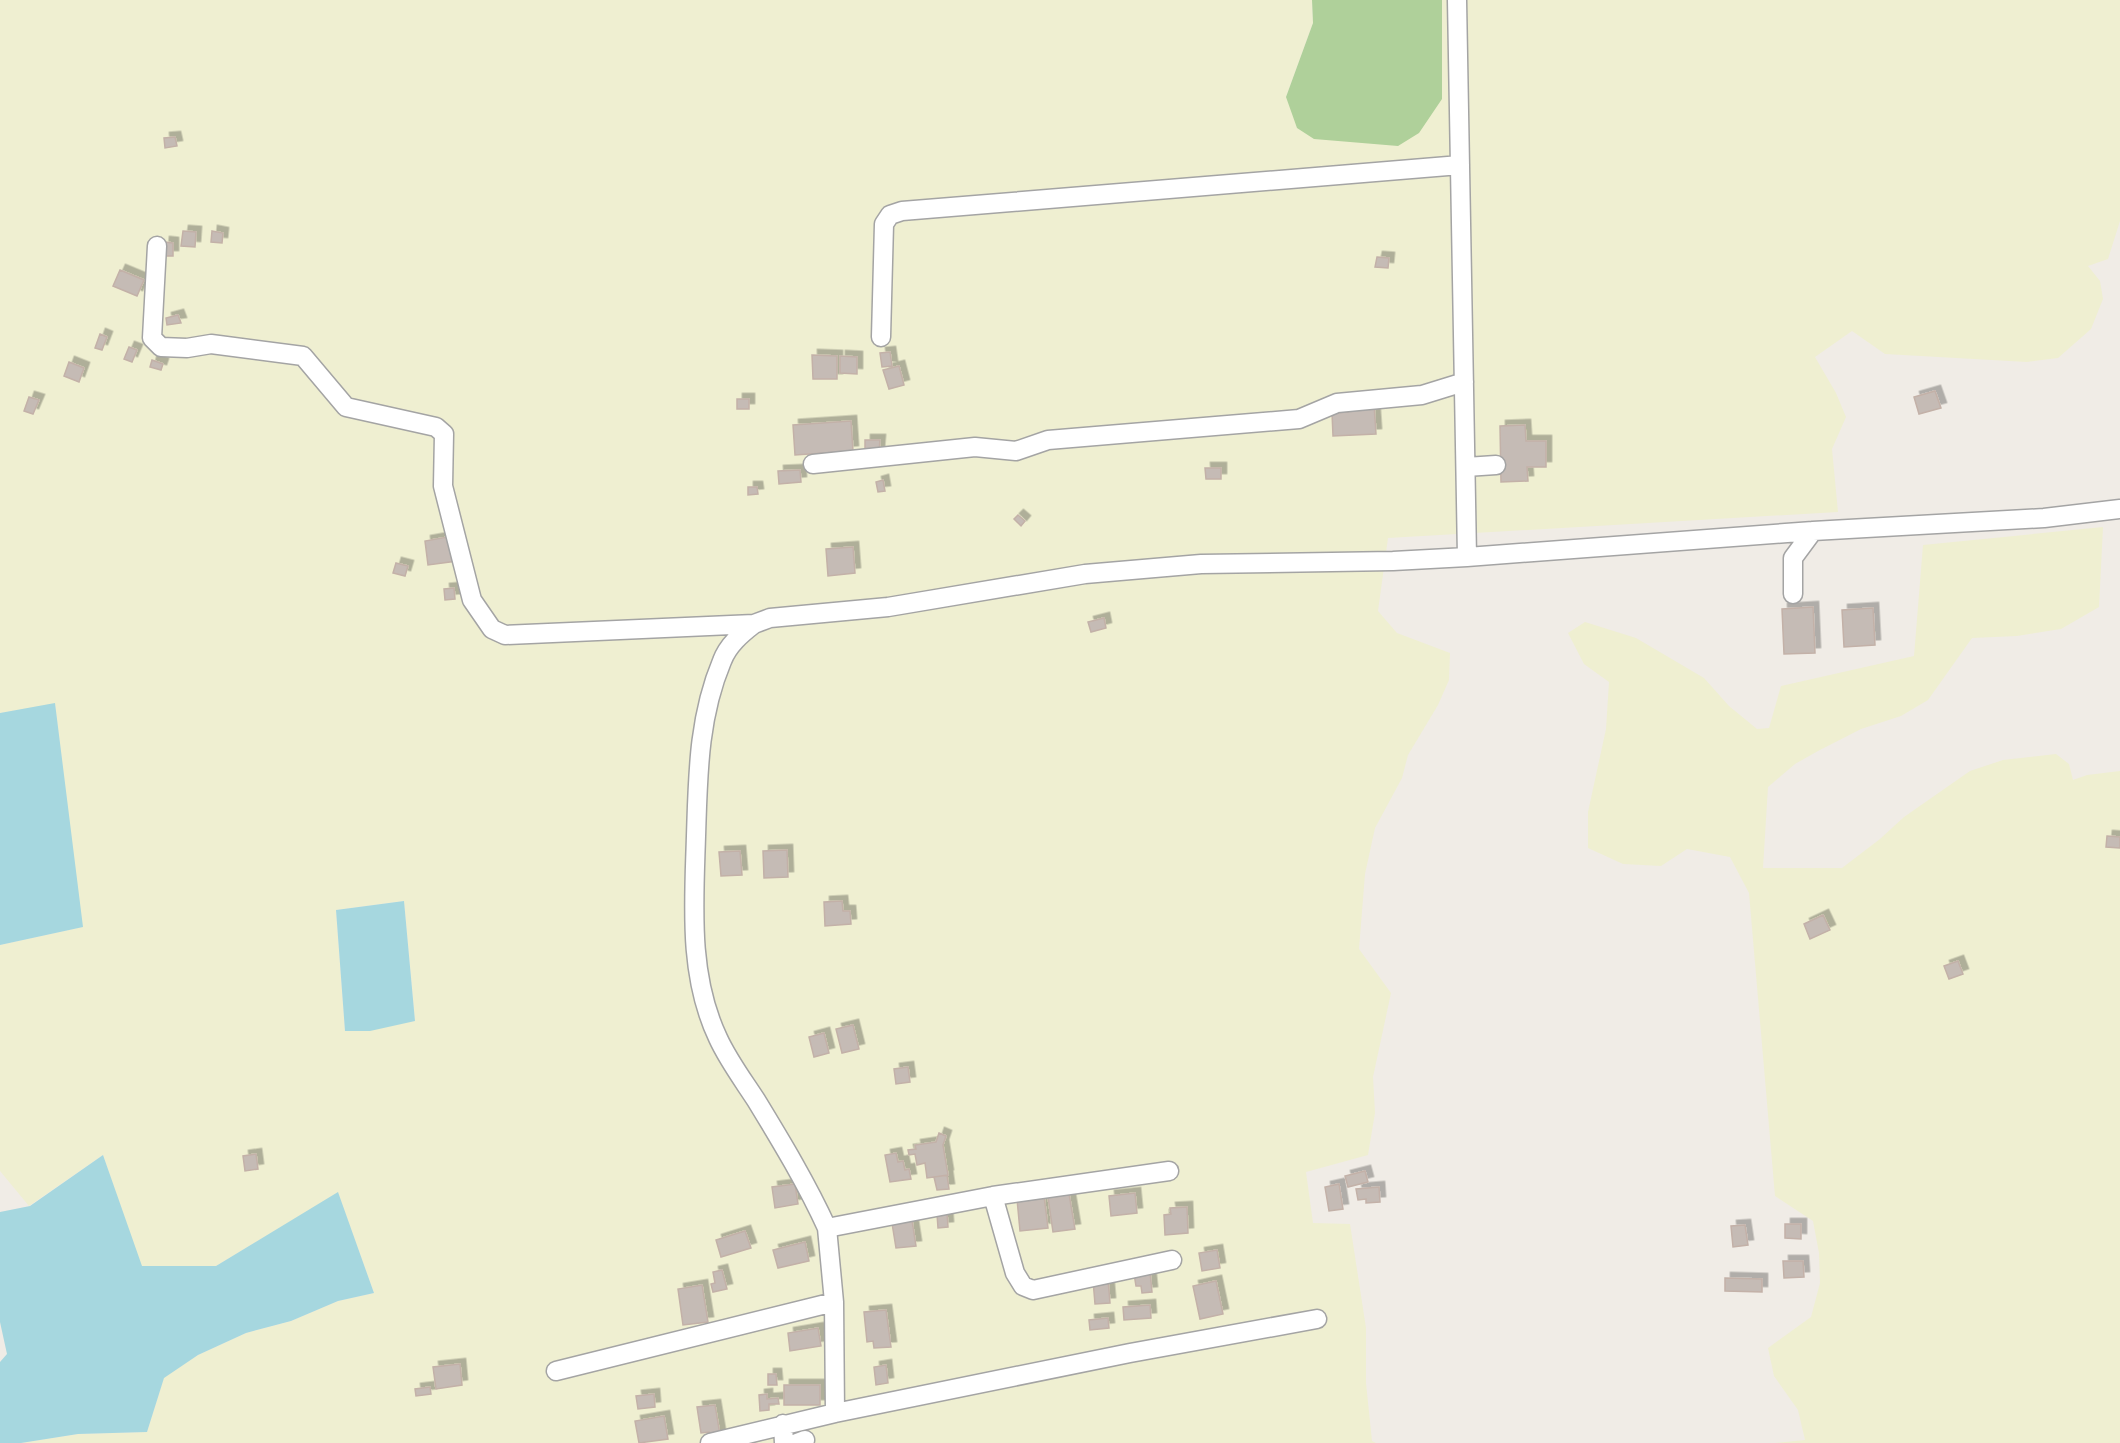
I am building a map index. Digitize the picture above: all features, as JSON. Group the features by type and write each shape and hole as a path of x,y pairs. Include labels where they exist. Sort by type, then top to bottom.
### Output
{"street":[{"path":"1457,0 1467,557"},
{"path":"881,337 884,224 890,215 902,211 1460,165"},
{"path":"157,246 152,338 155,344 161,347 187,348 212,344 303,356 346,407 436,427 444,434 443,486 472,600 492,629 505,635 754,624"},
{"path":"813,464 975,447 1016,451 1048,440 1299,419 1337,403 1422,395 1464,382"},
{"path":"1466,467 1496,465"},
{"path":"835,1413 834,1302 827,1228 777,1134 718,1038 703,996 697,968 693,911 700,741 709,699 723,659 737,637 754,624 770,618 888,607 1085,574 1201,564 1393,561 1467,557 1813,531 2044,518 2120,509"},
{"path":"1793,594 1793,558 1813,531"},
{"path":"827,1228 993,1196 1169,1171"},
{"path":"993,1196 1015,1273 1023,1286 1033,1290 1172,1260"},
{"path":"556,1371 834,1302"},
{"path":"710,1443 783,1424 1130,1353 1317,1320"},
{"path":"783,1424 784,1443"}],"green space":[{"path":"0,0 1312,0 1313,23 1286,97 1442,99 1442,0 2120,0 2120,221 2108,259 2088,266 2100,281 2103,299 2091,329 2058,358 2027,362 1885,354 1852,331 1815,357 1836,393 1846,417 1832,449 1838,512 1388,538 1378,611 1397,633 1450,653 1449,680 1438,705 1408,755 1402,778 1375,828 1365,874 1359,949 1391,993 1373,1077 1375,1113 1368,1155 1306,1172 1313,1223 1350,1224 1366,1328 1366,1383 1372,1441 1376,1443 21,1443 78,1434 147,1432 164,1377 198,1355 246,1333 291,1321 338,1301 374,1293 338,1193 216,1266 141,1266 103,1155 29,1206 0,1171 0,945 82,927 55,704 0,713","holes":["404,901 415,1021 345,1031 336,910"]},
{"path":"1312,0 1442,0 1442,99 1419,133 1398,146 1314,139 1297,128 1286,97 1313,23"},
{"path":"2103,527 2099,607 2061,629 2017,636 1972,638 1928,700 1901,716 1861,729 1795,764 1768,787 1763,868 1842,868 1904,817 1970,771 2003,760 2056,754 2069,764 2073,780 2087,775 2120,771 2120,1443 1775,1443 1805,1440 1798,1410 1774,1376 1768,1348 1811,1317 1820,1283 1819,1253 1813,1221 1775,1196 1749,893 1730,857 1687,849 1661,866 1623,864 1588,848 1588,812 1606,729 1609,682 1584,664 1568,633 1585,622 1636,638 1704,678 1729,706 1757,729 1769,728 1781,686 1914,656 1923,545"}],"water":[{"path":"55,703 83,927 0,945 0,713"},
{"path":"404,901 415,1021 370,1031 345,1031 336,910"},
{"path":"103,1155 142,1266 216,1266 338,1192 374,1293 338,1301 291,1321 246,1333 198,1355 164,1378 147,1432 78,1434 21,1443 0,1443 0,1362 7,1354 0,1322 0,1212 30,1206"}],"building":[{"path":"175,137 177,146 165,148 164,138"},
{"path":"183,231 196,232 195,247 181,246"},
{"path":"212,231 223,233 222,243 211,242"},
{"path":"164,242 173,243 173,256 163,256"},
{"path":"1377,257 1389,258 1388,268 1375,267"},
{"path":"120,270 144,280 137,296 113,286"},
{"path":"178,315 181,323 167,325 166,318"},
{"path":"100,334 107,337 102,350 95,348"},
{"path":"129,347 137,350 132,362 124,359"},
{"path":"890,352 892,366 882,367 880,353"},
{"path":"812,355 837,356 837,379 813,379"},
{"path":"840,356 857,357 857,374 840,373"},
{"path":"152,360 163,364 161,370 150,367"},
{"path":"69,362 84,368 79,382 64,376"},
{"path":"899,366 904,385 889,389 883,370"},
{"path":"1935,391 1941,408 1919,414 1914,397"},
{"path":"29,397 39,400 33,414 24,411"},
{"path":"737,399 749,399 749,409 737,409"},
{"path":"1374,404 1376,434 1333,436 1332,413 1348,412 1348,405"},
{"path":"851,421 853,451 795,455 793,425"},
{"path":"1525,425 1526,441 1546,441 1546,467 1527,467 1528,481 1501,482 1500,426"},
{"path":"865,440 880,440 879,452 865,452"},
{"path":"1205,468 1221,468 1221,479 1206,479"},
{"path":"800,470 801,482 779,484 778,471"},
{"path":"883,480 885,491 878,492 876,482"},
{"path":"748,487 757,487 758,494 748,495"},
{"path":"1018,515 1025,521 1021,526 1014,519"},
{"path":"453,536 457,561 428,565 425,541"},
{"path":"853,547 855,573 828,576 826,549"},
{"path":"396,563 408,566 405,576 393,573"},
{"path":"454,588 455,599 445,600 444,589"},
{"path":"1813,607 1815,653 1784,654 1782,609"},
{"path":"1873,608 1875,645 1844,647 1842,610"},
{"path":"1104,618 1106,628 1091,632 1088,622"},
{"path":"2107,836 2120,837 2120,848 2106,847"},
{"path":"787,850 788,877 764,878 763,851"},
{"path":"740,851 742,875 721,876 719,852"},
{"path":"842,901 843,911 850,911 851,924 825,926 824,902"},
{"path":"1823,915 1830,930 1810,939 1804,924"},
{"path":"1958,961 1963,974 1949,979 1944,966"},
{"path":"853,1025 859,1049 842,1053 836,1029"},
{"path":"824,1033 829,1053 814,1057 809,1037"},
{"path":"908,1067 910,1082 896,1084 894,1069"},
{"path":"939,1133 946,1136 943,1145 948,1175 927,1178 925,1163 917,1165 915,1154 909,1155 908,1150 916,1149 915,1145 936,1142"},
{"path":"896,1153 898,1162 903,1161 905,1170 909,1169 911,1179 890,1182 885,1155"},
{"path":"256,1154 258,1169 245,1171 243,1156"},
{"path":"1365,1171 1368,1182 1348,1187 1345,1176"},
{"path":"947,1175 949,1189 937,1190 934,1177"},
{"path":"795,1184 798,1204 775,1208 772,1187"},
{"path":"1339,1184 1343,1209 1329,1211 1325,1187"},
{"path":"1379,1187 1380,1202 1366,1203 1366,1199 1358,1200 1356,1189"},
{"path":"1135,1193 1137,1213 1111,1216 1109,1196"},
{"path":"1069,1194 1075,1229 1053,1232 1048,1197"},
{"path":"1044,1196 1048,1228 1020,1231 1017,1199"},
{"path":"1187,1207 1188,1233 1165,1235 1164,1215 1171,1214 1170,1208"},
{"path":"947,1213 948,1227 938,1228 937,1214"},
{"path":"911,1214 916,1246 896,1248 891,1217"},
{"path":"1785,1224 1801,1224 1801,1239 1785,1238"},
{"path":"1745,1225 1748,1245 1733,1247 1731,1226"},
{"path":"745,1231 751,1248 721,1257 716,1240"},
{"path":"805,1242 809,1261 778,1268 773,1250"},
{"path":"1217,1250 1220,1268 1202,1271 1199,1253"},
{"path":"1783,1261 1803,1261 1804,1277 1784,1278"},
{"path":"722,1270 727,1289 713,1292 711,1284 715,1283 713,1272"},
{"path":"1150,1272 1152,1292 1142,1293 1141,1286 1136,1286 1134,1274"},
{"path":"1725,1278 1762,1279 1762,1292 1725,1291"},
{"path":"1108,1279 1110,1303 1095,1304 1093,1280"},
{"path":"1216,1281 1223,1314 1200,1319 1193,1286"},
{"path":"702,1285 708,1322 683,1325 678,1289"},
{"path":"1150,1305 1151,1318 1124,1320 1123,1307"},
{"path":"886,1310 891,1347 874,1348 873,1341 867,1342 864,1312"},
{"path":"1108,1318 1109,1328 1090,1330 1089,1320"},
{"path":"818,1328 821,1346 790,1351 788,1333"},
{"path":"460,1364 462,1385 436,1389 433,1367"},
{"path":"886,1365 888,1383 876,1385 874,1367"},
{"path":"768,1374 776,1374 777,1385 768,1385"},
{"path":"784,1385 820,1385 820,1405 784,1405"},
{"path":"430,1387 431,1394 416,1396 415,1389"},
{"path":"654,1394 655,1407 638,1409 636,1396"},
{"path":"767,1394 767,1399 778,1398 779,1404 769,1404 769,1410 760,1411 759,1395"},
{"path":"715,1405 720,1435 709,1437 709,1432 701,1433 697,1407"},
{"path":"664,1416 668,1439 639,1443 635,1421"}]}
